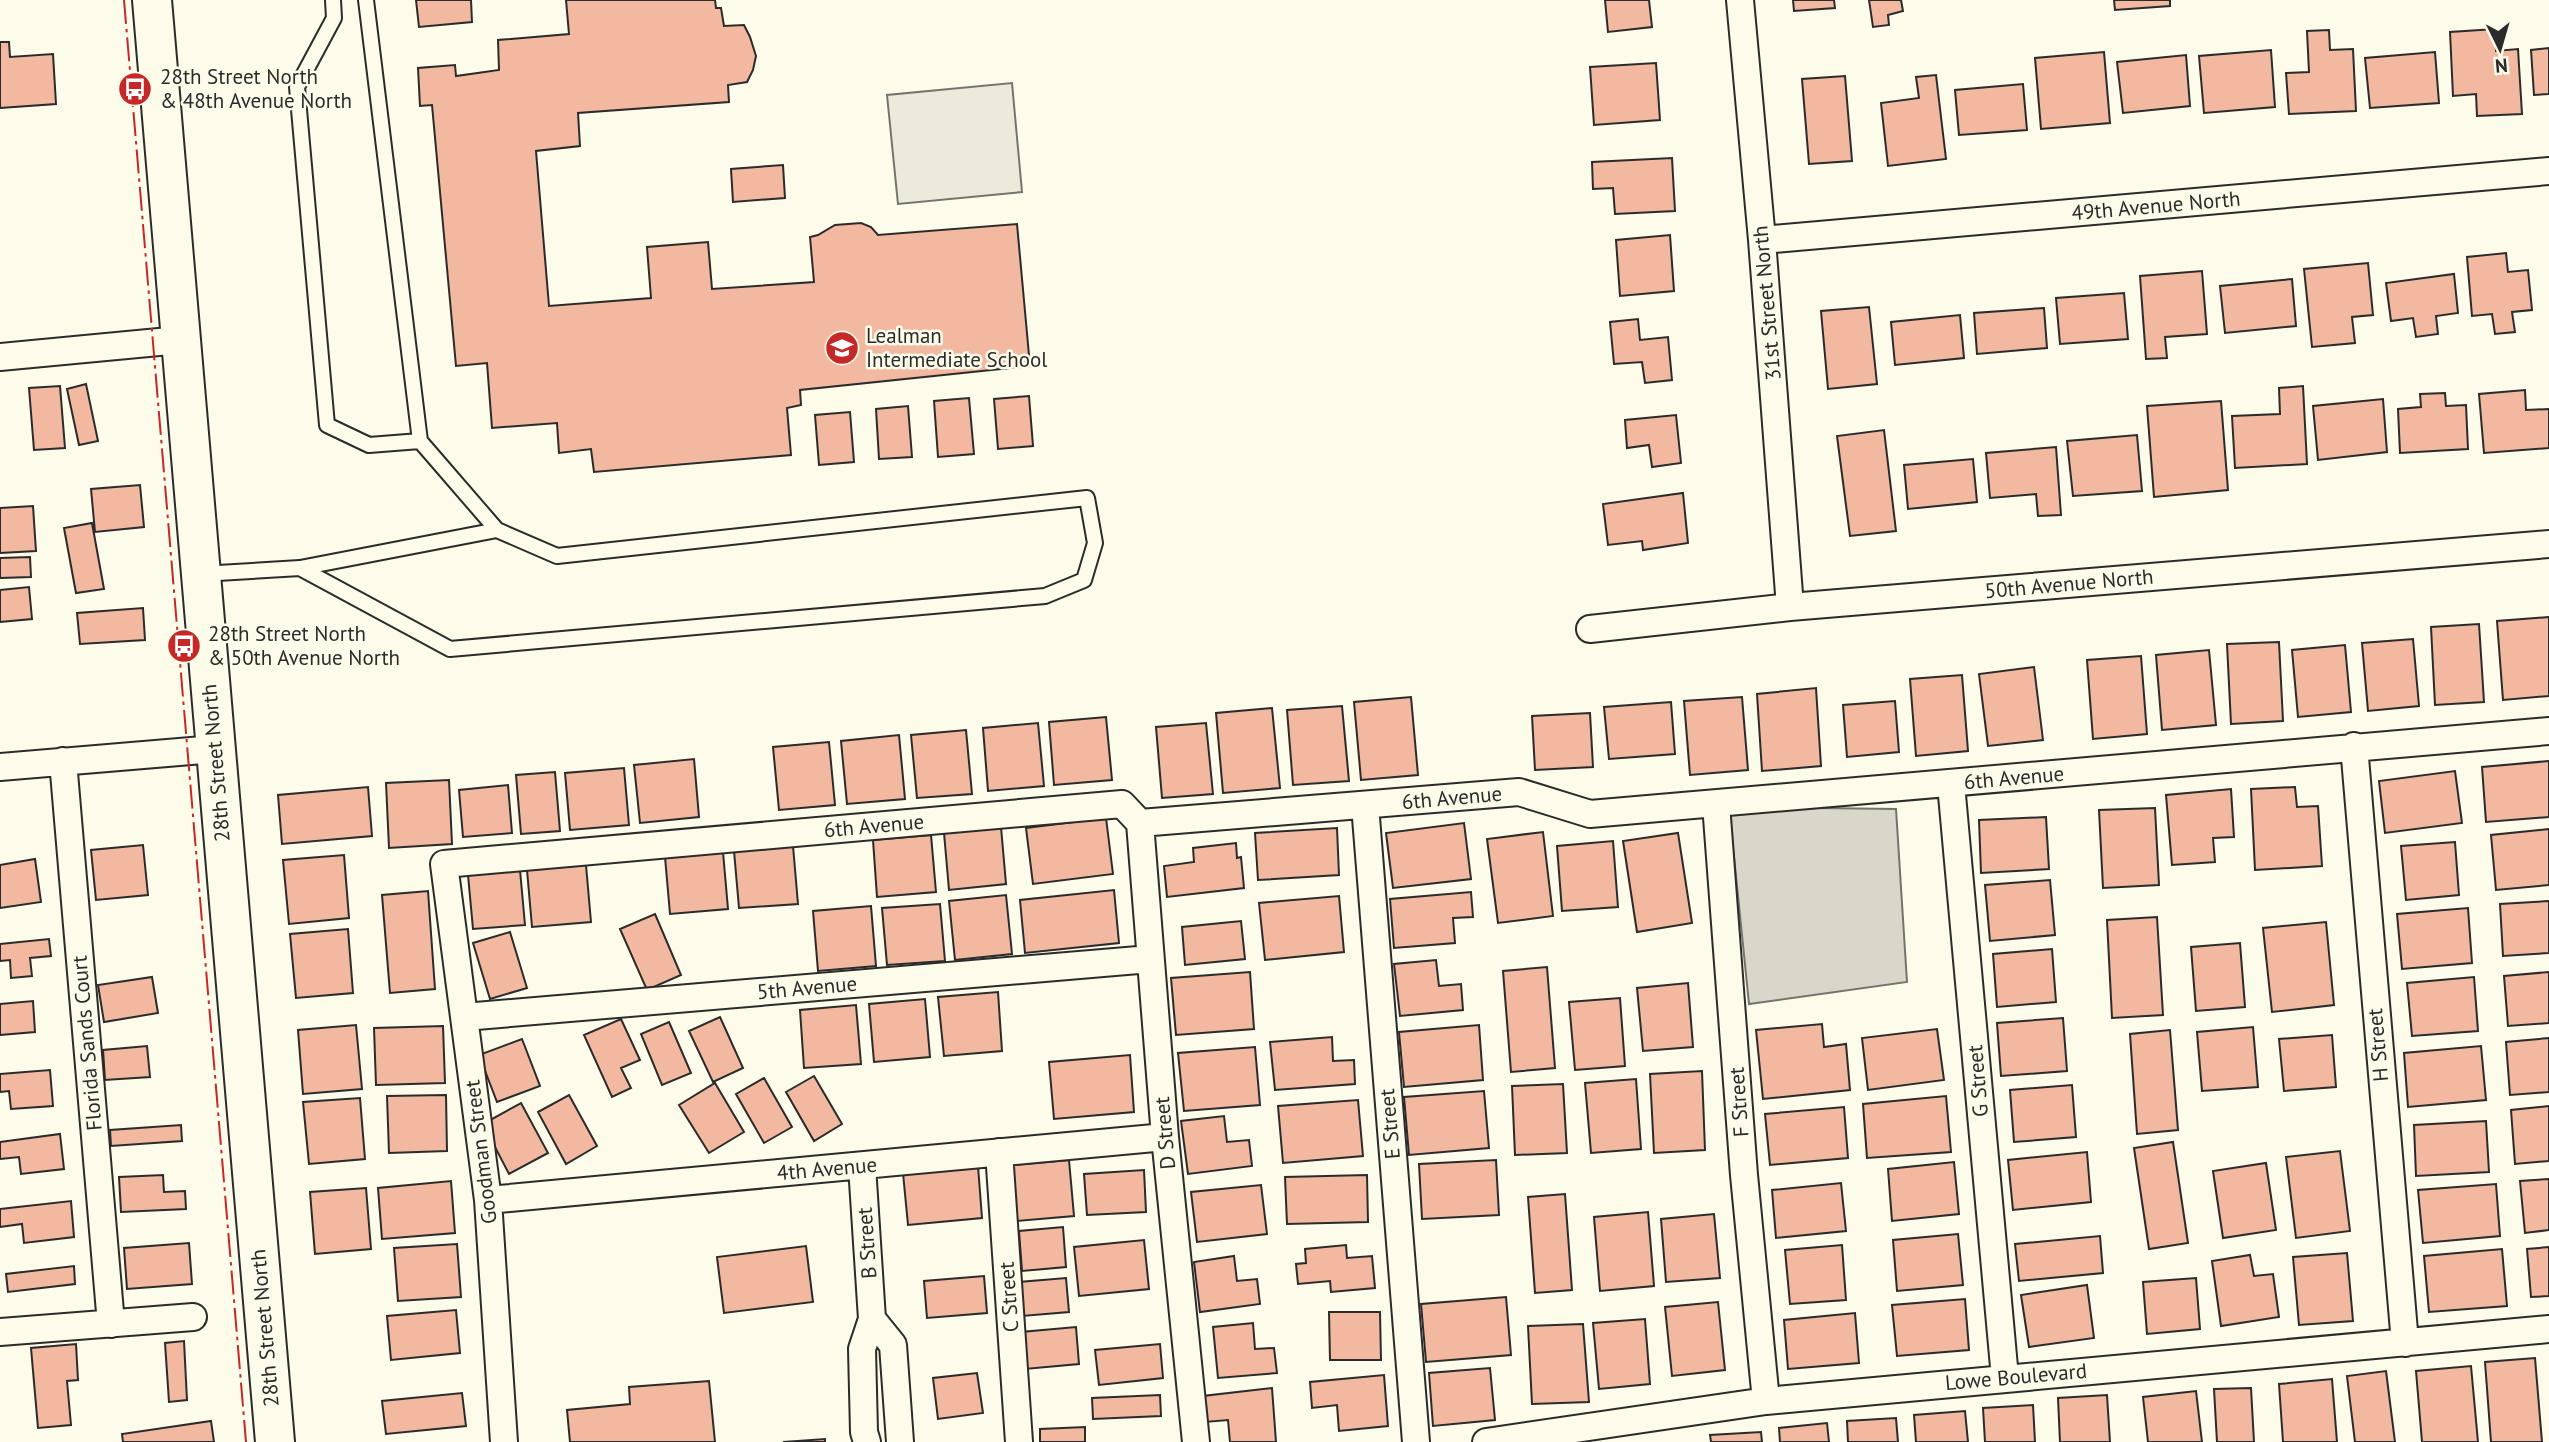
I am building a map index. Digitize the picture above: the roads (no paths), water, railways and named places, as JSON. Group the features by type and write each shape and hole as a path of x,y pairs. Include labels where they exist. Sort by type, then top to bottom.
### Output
{"street":[{"name":"28th Street North","path":"152,0 275,1442"},
{"name":"31st Street North","path":"1740,0 1762,240 1790,607"},
{"name":"49th Avenue North","path":"1762,240 2549,172"},
{"path":"0,357 180,341"},
{"name":"50th Avenue North","path":"1590,629 1790,607 2549,544"},
{"name":"6th Avenue","path":"444,864 1122,804 1140,823 1518,792 1590,814 2549,731"},
{"name":"H Street","path":"2354,746 2404,1343"},
{"path":"0,767 215,749"},
{"name":"Florida Sands Court","path":"63,761 111,1324"},
{"name":"G Street","path":"1951,784 2005,1378"},
{"name":"F Street","path":"1716,804 1744,1175 1766,1401"},
{"name":"E Street","path":"1365,805 1416,1442"},
{"name":"D Street","path":"1140,823 1165,1137 1196,1442"},
{"name":"Goodman Street","path":"444,864 488,1200 504,1442"},
{"name":"5th Avenue","path":"464,1017 1150,959"},
{"name":"4th Avenue","path":"488,1200 1165,1137"},
{"name":"C Street","path":"999,1152 1019,1442"},
{"name":"B Street","path":"862,1166 872,1319 862,1349 864,1432 867,1442"},
{"path":"0,1332 193,1317"},
{"path":"872,1319 893,1345 900,1442"},
{"name":"Lowe Boulevard","path":"1486,1442 1766,1401 2549,1329"}],"lane":[{"path":"333,0 334,19 297,86 327,425 369,445 420,441"},
{"path":"300,568 450,649 1045,596 1084,580 1095,544 1087,498 557,556 497,530 420,441 366,0"},
{"path":"200,574 300,568 497,530"}],"place":[{"name":"28th Street North & 48th Avenue North","path":"135,89"},
{"name":"Lealman Intermediate School","path":"842,348"},
{"name":"28th Street North & 50th Avenue North","path":"184,646"}]}
